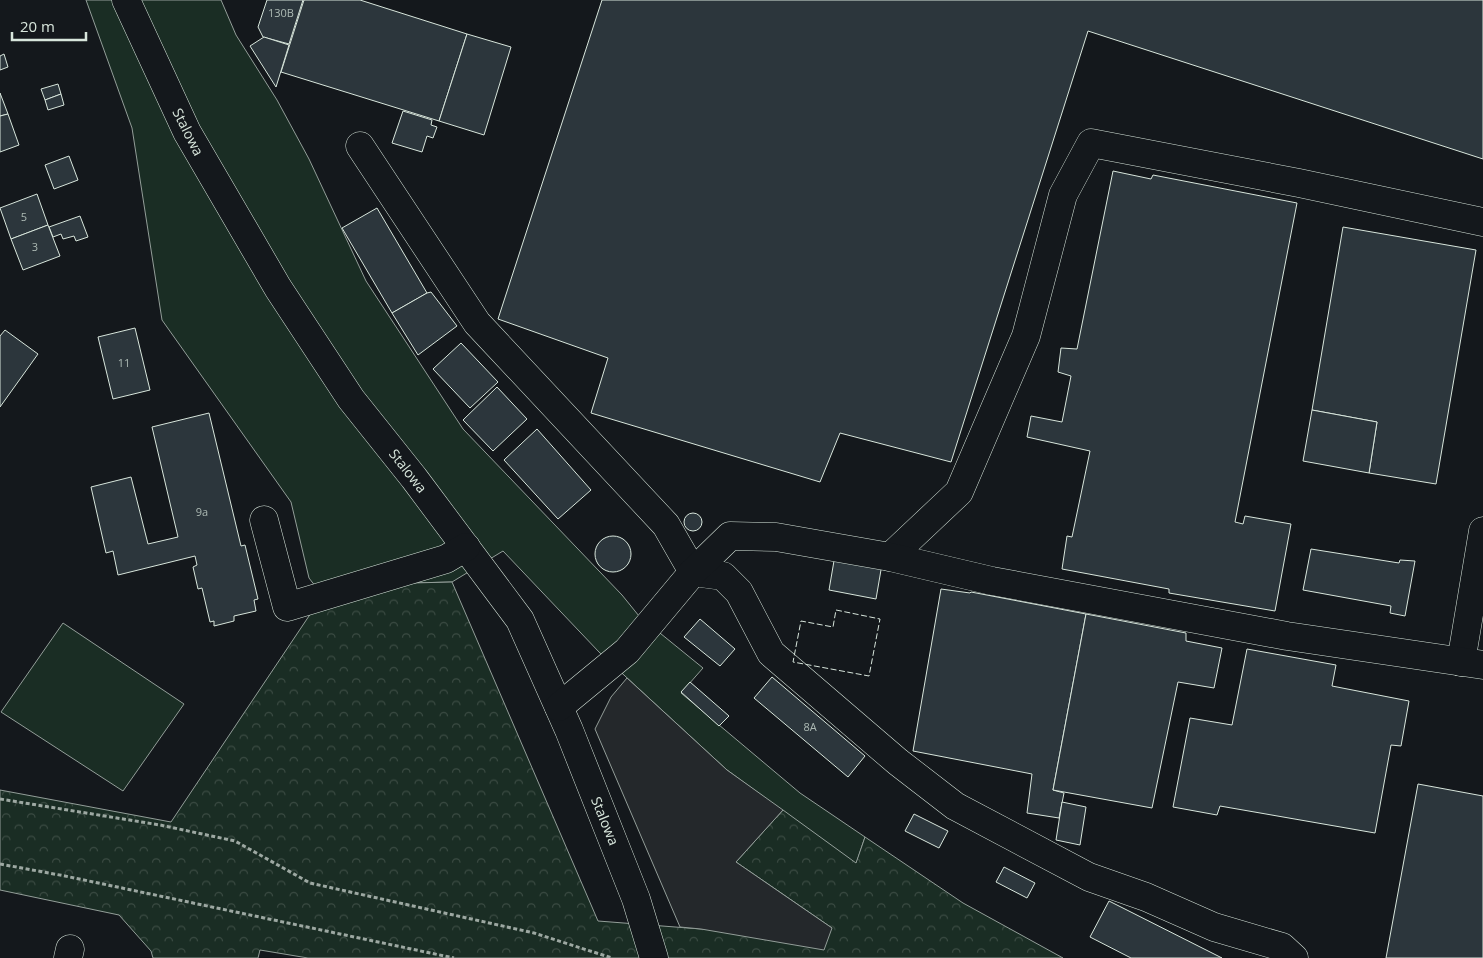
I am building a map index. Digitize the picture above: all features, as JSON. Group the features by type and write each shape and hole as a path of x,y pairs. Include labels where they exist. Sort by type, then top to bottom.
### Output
{"street":[{"name":"Stalowa","path":"126,0 187,132 278,288 351,399 414,478 520,620 559,707 636,899 654,958"},
{"path":"890,557 959,492 1026,336 1063,195 1091,143 1407,205 1483,222"},
{"path":"360,146 477,323 666,525 693,572"},
{"path":"264,520 287,607 446,559 466,547"},
{"path":"559,707 627,651 693,572 730,536 776,537 890,557 992,581 1278,634 1472,664 1483,531"},
{"path":"693,572 723,576 739,592 771,653 898,762 955,806 1089,877 1146,897 1214,928 1282,948 1294,958"}],"path":[{"path":"0,799 160,825 235,841 310,883 534,933 612,958"},
{"path":"0,864 66,876 454,958"}],"green space":[{"path":"86,0 221,0 236,35 277,100 309,159 366,281 463,429 622,595 639,616 703,668 681,693 800,793 865,837 856,864 727,770 599,652 503,551 452,582 411,583 319,591 309,578 291,502 162,320 132,128"},
{"path":"452,582 598,921 701,929 832,928 736,862 783,810 856,863 865,837 963,903 1063,958 308,958 260,950 258,958 153,958 151,951 119,915 0,890 0,790 171,822 313,610 411,583"},
{"path":"63,623 184,704 123,791 1,712"}],"shaded area":[{"path":"627,678 727,770 783,810 736,862 832,928 824,950 680,927 595,729 611,697"}],"building":[{"path":"267,0 303,0 289,44 263,37 258,27"},
{"path":"304,0 360,0 467,34 439,121 281,72"},
{"path":"602,0 1483,0 1483,159 1088,31 951,462 840,433 820,482 591,413 608,358 498,319"},
{"path":"467,34 511,47 484,135 439,121"},
{"path":"264,37 289,45 276,87 250,46"},
{"path":"4,54 8,67 0,70 0,56"},
{"path":"58,84 61,94 45,100 41,89"},
{"path":"0,93 8,114 0,116"},
{"path":"61,94 64,105 48,110 45,100"},
{"path":"403,111 432,120 431,125 437,127 433,138 427,136 422,152 392,143"},
{"path":"8,114 19,145 0,152 0,116"},
{"path":"69,156 78,180 54,189 45,165"},
{"path":"1113,171 1151,179 1153,175 1297,203 1235,522 1243,524 1245,516 1291,524 1275,611 1169,593 1169,589 1062,569 1067,536 1072,537 1090,451 1027,437 1031,416 1062,422 1071,376 1058,372 1061,348 1077,349"},
{"path":"37,194 48,225 11,239 0,208"},
{"path":"377,208 427,293 392,313 342,228"},
{"path":"80,216 88,237 76,241 74,236 63,239 61,234 53,237 49,227"},
{"path":"48,225 60,256 23,270 11,239"},
{"path":"1343,227 1476,250 1436,484 1369,473 1377,422 1312,410"},
{"path":"431,292 457,326 418,355 392,313"},
{"path":"135,328 150,390 113,399 98,337"},
{"path":"5,330 38,354 0,407 0,336"},
{"path":"461,343 498,382 470,408 433,369"},
{"path":"497,387 527,419 493,451 463,420"},
{"path":"1312,410 1377,422 1369,473 1303,461"},
{"path":"209,413 241,546 245,545 258,599 254,600 256,611 234,616 234,621 214,626 214,621 210,622 202,588 198,589 193,567 197,565 195,556 118,575 113,551 106,553 91,487 131,477 148,544 178,537 152,427"},
{"path":"537,429 591,490 558,519 504,460"},
{"path":"693,513 699,516 702,522 699,528 693,531 687,528 684,522 687,516"},
{"path":"613,536 620,537 626,541 630,547 630,561 626,567 620,571 613,572 606,571 600,567 596,561 595,554 596,547 600,541 606,537"},
{"path":"1311,549 1399,563 1400,560 1415,561 1405,616 1390,613 1391,606 1303,590"},
{"path":"835,555 882,564 876,599 829,590"},
{"path":"941,589 971,592 1086,614 1053,790 1064,793 1059,818 1027,813 1032,774 913,751"},
{"path":"1086,614 1186,633 1186,641 1222,648 1214,688 1178,682 1152,808 1053,790"},
{"path":"700,619 735,649 720,666 684,637"},
{"path":"1247,649 1336,665 1332,686 1409,701 1401,746 1391,745 1375,833 1220,806 1217,815 1173,807 1190,718 1232,725"},
{"path":"772,677 865,756 848,777 754,698"},
{"path":"690,682 729,716 719,726 681,692"},
{"path":"1418,784 1483,796 1483,958 1386,958"},
{"path":"1062,802 1086,807 1080,845 1056,840"},
{"path":"914,814 948,831 939,848 905,831"},
{"path":"1004,867 1035,883 1027,898 996,882"},
{"path":"1109,901 1222,958 1131,958 1090,937"}],"fence":[{"path":"836,610 880,619 869,676 793,662 801,621 833,627 836,610"}]}
